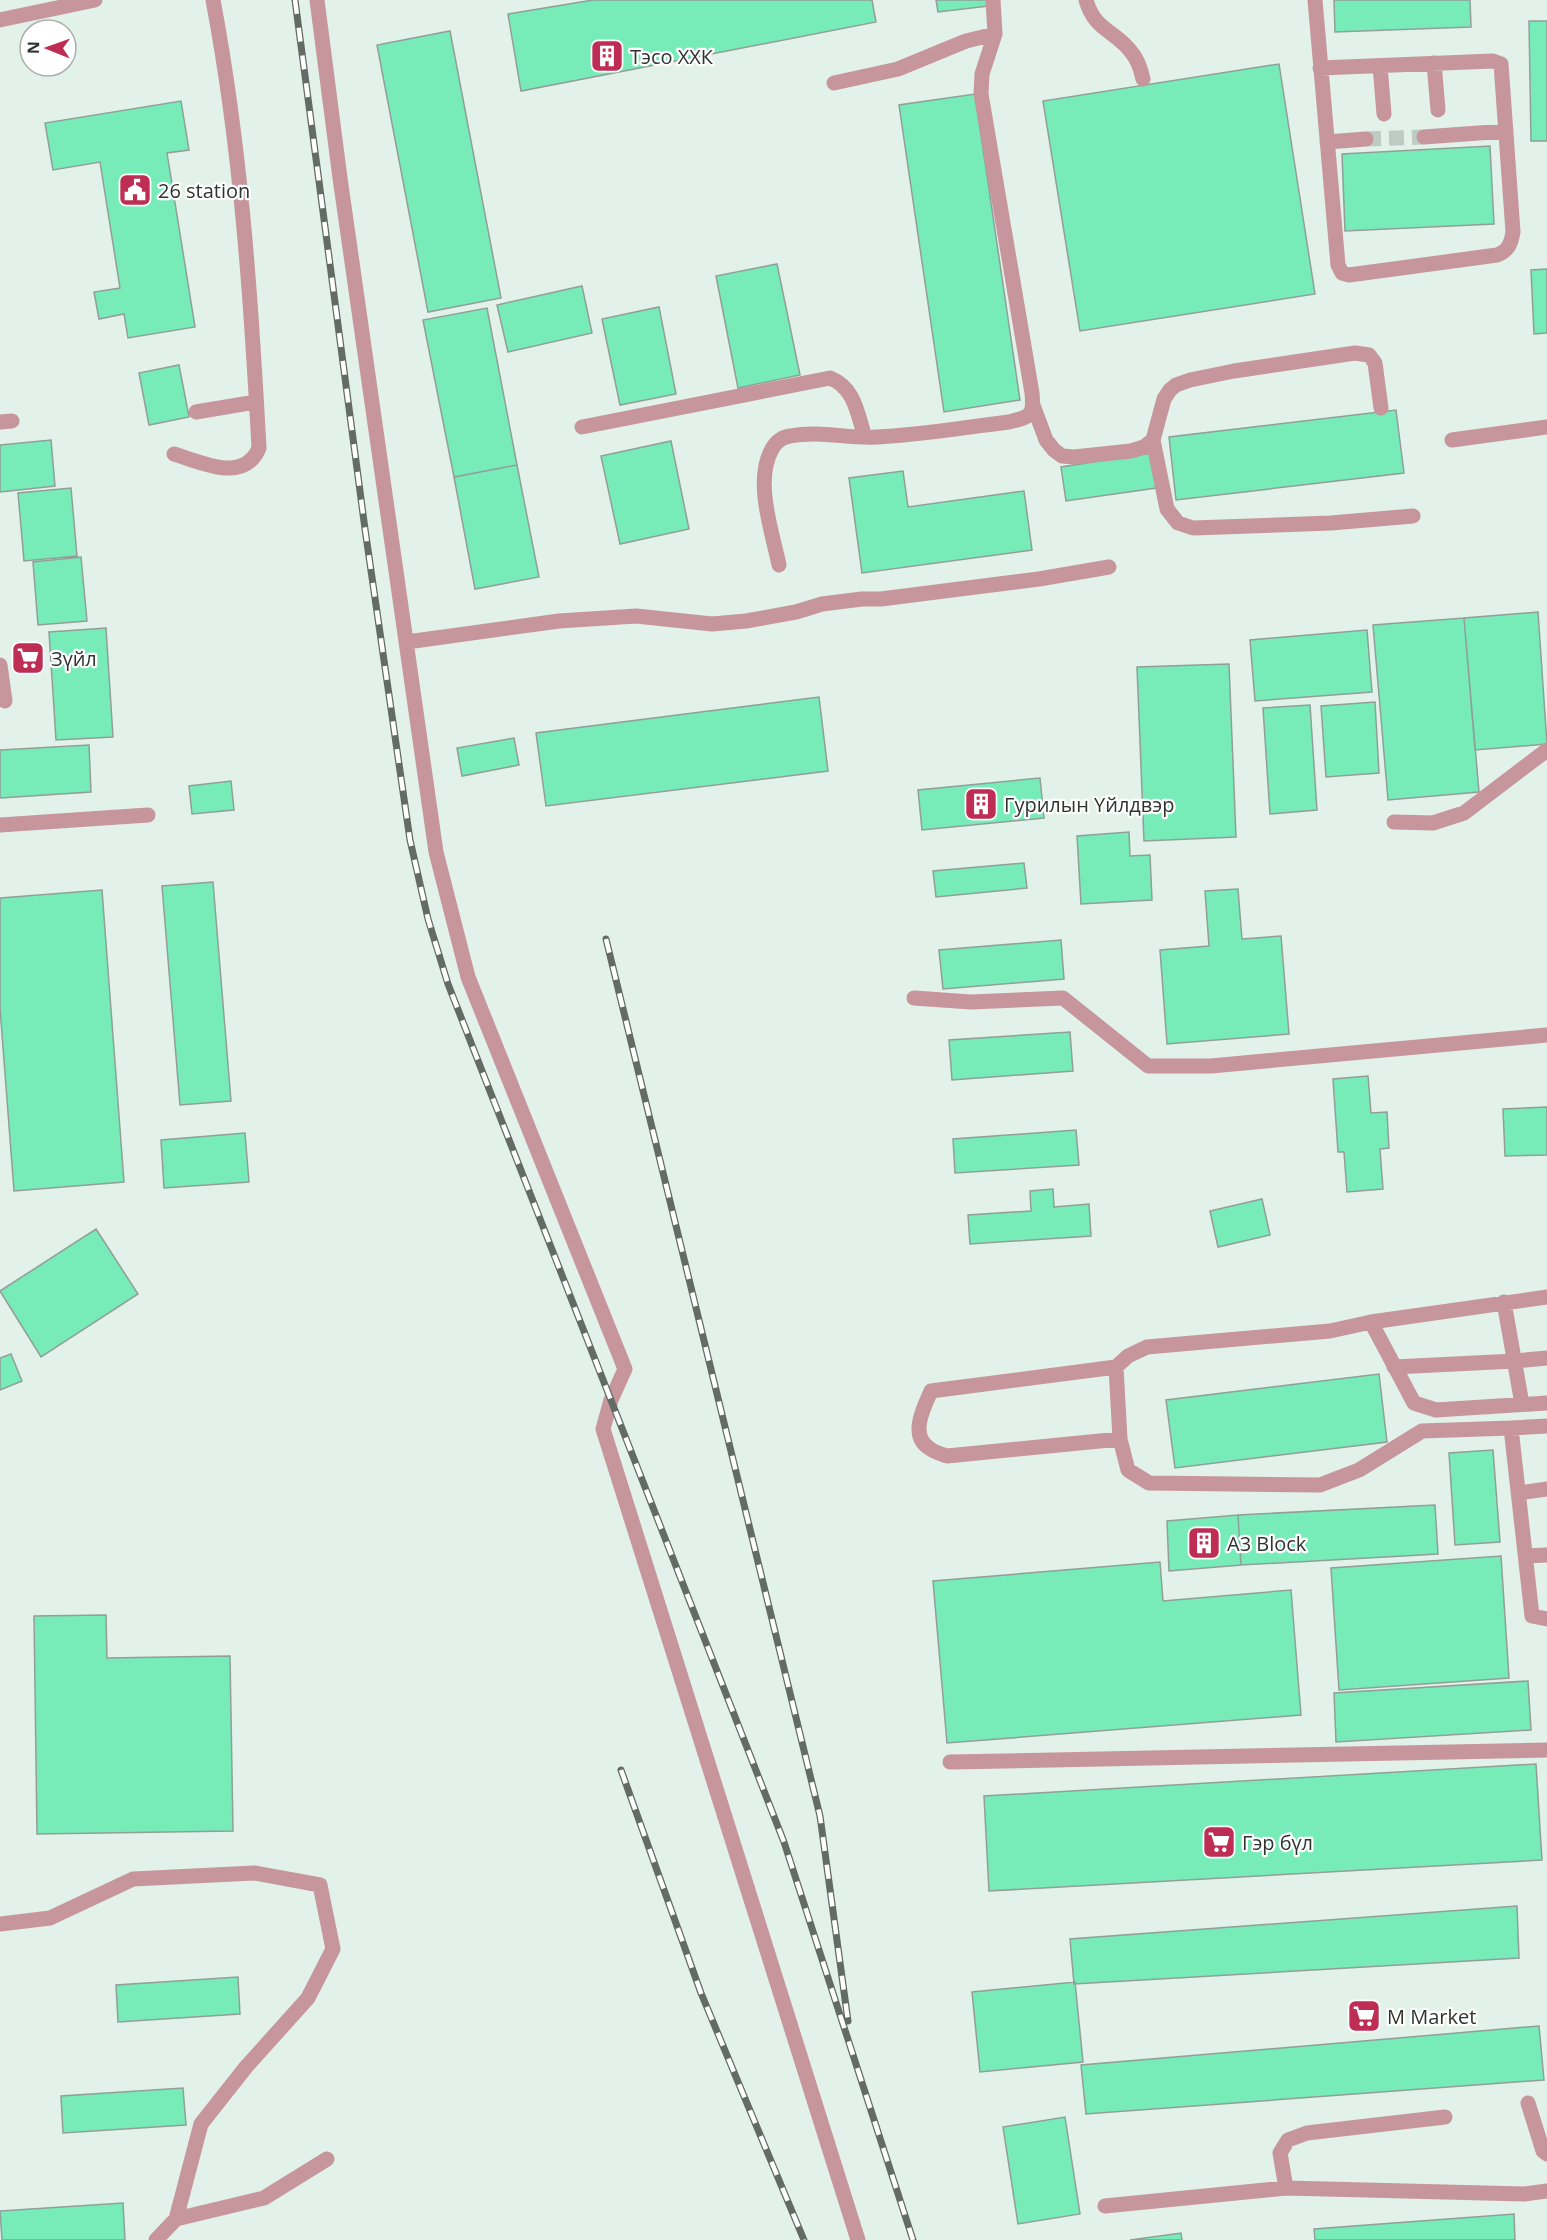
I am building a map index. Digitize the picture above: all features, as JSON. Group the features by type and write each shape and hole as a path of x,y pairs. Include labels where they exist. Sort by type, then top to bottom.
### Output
{"street":[{"path":"0,20 95,0"},
{"path":"174,454 220,468 242,467 254,459 259,448 252,306 236,146 213,0"},
{"path":"317,0 340,178 436,852 468,977 625,1370 611,1400 603,1430 858,2240"},
{"path":"993,0 995,33 982,74 981,94 1033,405 1046,440 1062,456 1074,458 1131,451 1144,447 1153,440"},
{"path":"1086,0 1096,22 1132,51 1143,79"},
{"path":"1315,0 1320,68 1338,265 1342,273 1349,275 1497,255 1505,252 1512,242 1513,232 1501,64 1493,61 1320,68"},
{"path":"834,83 898,69 966,41 995,33"},
{"path":"1434,63 1438,110"},
{"path":"1380,66 1384,114"},
{"path":"1424,136 1506,131"},
{"path":"1327,142 1366,139"},
{"path":"1381,408 1375,363 1369,356 1355,353 1234,371 1176,385 1164,399 1153,440 1167,509 1178,523 1193,528 1331,523 1413,516"},
{"path":"582,427 830,378 841,382 852,395 865,437"},
{"path":"196,412 256,402"},
{"path":"779,565 765,496 764,476 773,447 780,440 790,436 832,433 877,437 1009,422 1025,418 1031,413 1033,405"},
{"path":"1452,440 1547,427"},
{"path":"406,642 560,621 636,616 712,624 746,621 796,612 822,604 903,597 1109,567"},
{"path":"0,665 5,701"},
{"path":"1394,822 1433,823 1464,813 1547,750"},
{"path":"0,825 148,815"},
{"path":"914,998 971,1002 1063,998 1148,1066 1212,1066 1547,1035"},
{"path":"1120,1439 947,1456 927,1448 918,1430 922,1411 931,1390 1116,1367 1128,1356 1147,1347 1330,1331 1371,1322 1547,1297"},
{"path":"1504,1302 1522,1404"},
{"path":"1371,1322 1414,1403 1436,1410 1547,1403"},
{"path":"1394,1367 1547,1358"},
{"path":"1116,1367 1120,1439 1128,1470 1149,1482 1320,1485 1359,1470 1422,1431 1547,1426"},
{"path":"1511,1428 1532,1616 1547,1619"},
{"path":"1519,1493 1547,1489"},
{"path":"1526,1556 1547,1555"},
{"path":"950,1762 1547,1750"},
{"path":"0,1924 50,1918 133,1879 254,1873 320,1885 333,1949 308,1998 246,2067 201,2124 176,2219 156,2240"},
{"path":"1528,2103 1543,2151 1547,2154"},
{"path":"1286,2188 1280,2153 1288,2140 1307,2133 1445,2117"},
{"path":"176,2219 264,2198 327,2159"},
{"path":"1105,2206 1286,2188 1524,2194 1547,2191"}],"building":[{"name":"Тэсо ХХК","path":"593,0 872,0 876,22 521,91 508,14"},
{"path":"936,0 988,0 988,6 938,12"},
{"path":"1334,0 1470,0 1471,27 1335,32"},
{"path":"1529,21 1547,21 1547,141 1531,141"},
{"path":"450,31 501,298 428,312 377,45"},
{"path":"1279,64 1315,294 1080,331 1043,101"},
{"path":"975,94 1020,400 944,412 899,105"},
{"path":"181,101 189,150 167,153 195,327 128,338 124,314 99,319 94,292 120,288 100,162 53,170 45,123"},
{"path":"1490,146 1494,224 1345,231 1342,154"},
{"path":"777,264 800,375 738,388 716,276"},
{"path":"1547,269 1547,333 1534,334 1531,270"},
{"path":"582,286 592,333 508,352 497,305"},
{"path":"659,307 676,394 620,405 602,319"},
{"path":"487,308 517,465 454,477 423,320"},
{"path":"179,365 189,417 149,425 139,373"},
{"path":"1396,410 1404,473 1176,500 1169,437"},
{"path":"51,440 55,486 0,492 0,445"},
{"path":"671,441 689,529 620,544 601,456"},
{"path":"1152,453 1156,488 1066,501 1061,467"},
{"path":"517,465 539,577 475,589 454,477"},
{"path":"903,471 908,507 1024,491 1032,550 862,573 849,478"},
{"path":"71,488 77,556 24,561 18,493"},
{"path":"81,557 87,621 38,625 33,562"},
{"path":"1538,612 1547,744 1475,750 1464,618"},
{"path":"1464,618 1479,792 1388,800 1373,625"},
{"path":"106,628 113,737 56,740 49,632"},
{"path":"1367,630 1372,692 1255,701 1250,640"},
{"path":"1229,664 1236,837 1144,841 1137,667"},
{"path":"819,697 828,771 546,806 536,733"},
{"path":"1375,702 1379,773 1326,777 1321,706"},
{"path":"1310,705 1317,810 1270,814 1263,708"},
{"path":"514,738 519,765 462,776 457,748"},
{"path":"89,745 91,792 0,798 0,750"},
{"name":"Гурилын Үйлдвэр","path":"1040,778 1044,818 922,830 918,790"},
{"path":"231,781 234,810 192,814 189,786"},
{"path":"1129,832 1130,856 1150,855 1152,900 1081,904 1077,836"},
{"path":"1024,863 1027,888 936,897 933,871"},
{"path":"213,882 231,1101 180,1105 162,886"},
{"path":"1238,889 1242,939 1281,936 1289,1034 1167,1044 1160,950 1209,946 1205,891"},
{"path":"102,890 124,1182 14,1191 0,1008 0,898"},
{"path":"1061,940 1064,979 943,989 939,950"},
{"path":"1070,1032 1073,1071 952,1080 949,1040"},
{"path":"1368,1076 1371,1113 1387,1112 1389,1148 1380,1149 1383,1189 1347,1192 1344,1152 1338,1152 1333,1079"},
{"path":"1547,1107 1547,1155 1505,1156 1503,1109"},
{"path":"1076,1130 1079,1165 955,1173 953,1139"},
{"path":"245,1133 249,1182 164,1188 161,1140"},
{"path":"1053,1189 1054,1207 1089,1204 1091,1236 970,1244 968,1215 1031,1211 1030,1191"},
{"path":"1262,1199 1270,1235 1218,1247 1210,1211"},
{"path":"96,1229 138,1294 41,1357 0,1291"},
{"path":"11,1354 22,1381 0,1390 0,1358"},
{"path":"1379,1374 1387,1442 1175,1468 1166,1400"},
{"path":"1493,1450 1500,1542 1455,1545 1449,1453"},
{"path":"1435,1505 1438,1554 1241,1565 1238,1515"},
{"name":"A3 Block","path":"1238,1515 1241,1565 1169,1571 1167,1521"},
{"path":"1501,1556 1509,1678 1339,1690 1331,1568"},
{"path":"1160,1562 1163,1601 1291,1590 1301,1715 947,1743 933,1581"},
{"path":"106,1615 107,1658 230,1656 233,1831 37,1834 34,1616"},
{"path":"1528,1681 1531,1730 1336,1742 1334,1693"},
{"path":"1536,1764 1542,1860 989,1891 984,1796"},
{"path":"1517,1906 1519,1958 1074,1984 1070,1939"},
{"path":"238,1977 240,2014 118,2022 116,1985"},
{"path":"1075,1982 1083,2062 980,2072 972,1992"},
{"path":"1539,2026 1544,2080 1086,2114 1081,2065"},
{"path":"183,2088 186,2125 63,2133 61,2096"},
{"path":"1065,2117 1080,2214 1018,2224 1003,2127"},
{"path":"123,2203 125,2240 2,2240 0,2211"},
{"path":"1514,2214 1515,2240 1315,2240 1314,2229"},
{"path":"1181,2233 1182,2240 1130,2240"}],"tunnel":[{"path":"1366,139 1424,137"}],"railway":[{"path":"295,0 365,529 410,840 428,919 448,984 784,1842 913,2240"},
{"path":"606,939 820,1816 848,2021"},
{"path":"621,1770 701,1993 804,2240"}],"place":[{"name":"Тэсо ХХК","path":"607,56"},
{"name":"26 station","path":"135,190"},
{"name":"Зүйл","path":"28,658"},
{"name":"Гурилын Үйлдвэр","path":"981,804"},
{"name":"A3 Block","path":"1204,1543"},
{"name":"Гэр бүл","path":"1219,1842"},
{"name":"М Market","path":"1364,2016"}]}
